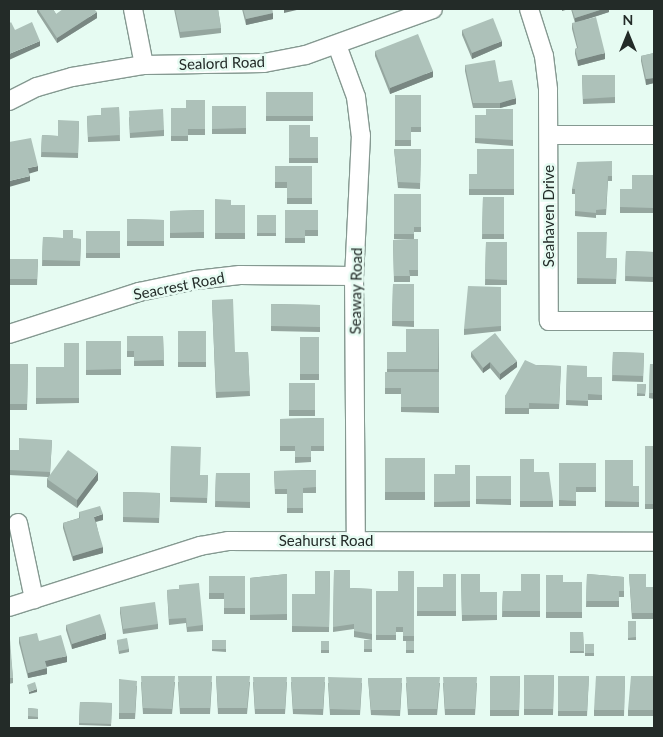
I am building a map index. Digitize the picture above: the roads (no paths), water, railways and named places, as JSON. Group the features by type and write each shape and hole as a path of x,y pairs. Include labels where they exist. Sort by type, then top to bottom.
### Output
{"street":[{"path":"133,9 144,65"},
{"name":"Sealord Road","path":"9,101 37,87 72,77 144,65 264,63 337,45 433,9"},
{"name":"Seahaven Drive","path":"529,9 544,56 550,135 549,321 654,321"},
{"name":"Seaway Road","path":"337,45 356,97 362,135 354,276 356,541"},
{"path":"550,135 654,135"},
{"name":"Seacrest Road","path":"9,334 139,292 196,280 240,275 354,276"},
{"path":"18,523 34,599"},
{"name":"Seahurst Road","path":"9,607 200,546 228,541 654,542"}]}
